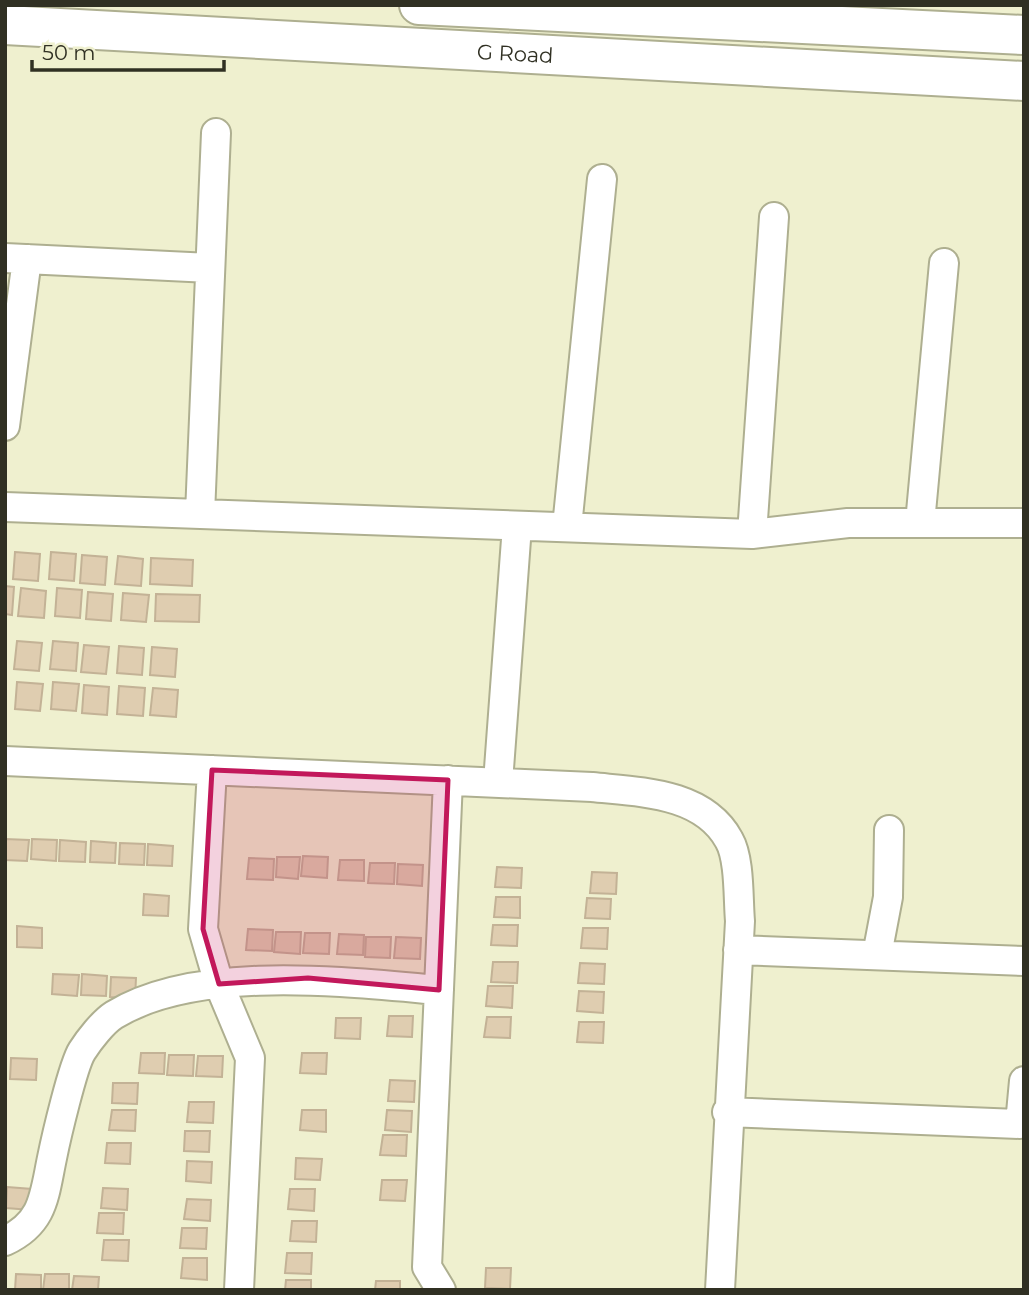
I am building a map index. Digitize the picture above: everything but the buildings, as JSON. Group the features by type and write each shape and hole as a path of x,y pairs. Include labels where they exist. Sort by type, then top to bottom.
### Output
{"street":[{"name":"G Road","path":"419,5 1024,35"},
{"name":"G Road","path":"5,25 1024,81"},
{"path":"200,514 216,133"},
{"path":"568,527 602,179"},
{"path":"752,534 774,217"},
{"path":"5,426 16,258 210,268"},
{"path":"920,523 944,263"},
{"path":"5,507 752,534 848,523 1024,523"},
{"path":"498,782 517,526"},
{"path":"5,761 498,782 663,795 702,811 729,840 737,877 738,950 727,1112 720,1290"},
{"path":"212,770 203,929 219,984 250,1058 239,1290"},
{"path":"441,1290 427,1267 448,780"},
{"path":"877,955 888,897 889,830"},
{"path":"738,950 1024,961"},
{"path":"5,1241 23,1233 41,1209 52,1155 81,1052 112,1016 157,997 219,984 308,978 439,990"},
{"path":"727,1112 1022,1124 1024,1082"}],"highlighted area":[{"path":"212,770 448,780 439,990 308,978 219,984 203,929"}]}
